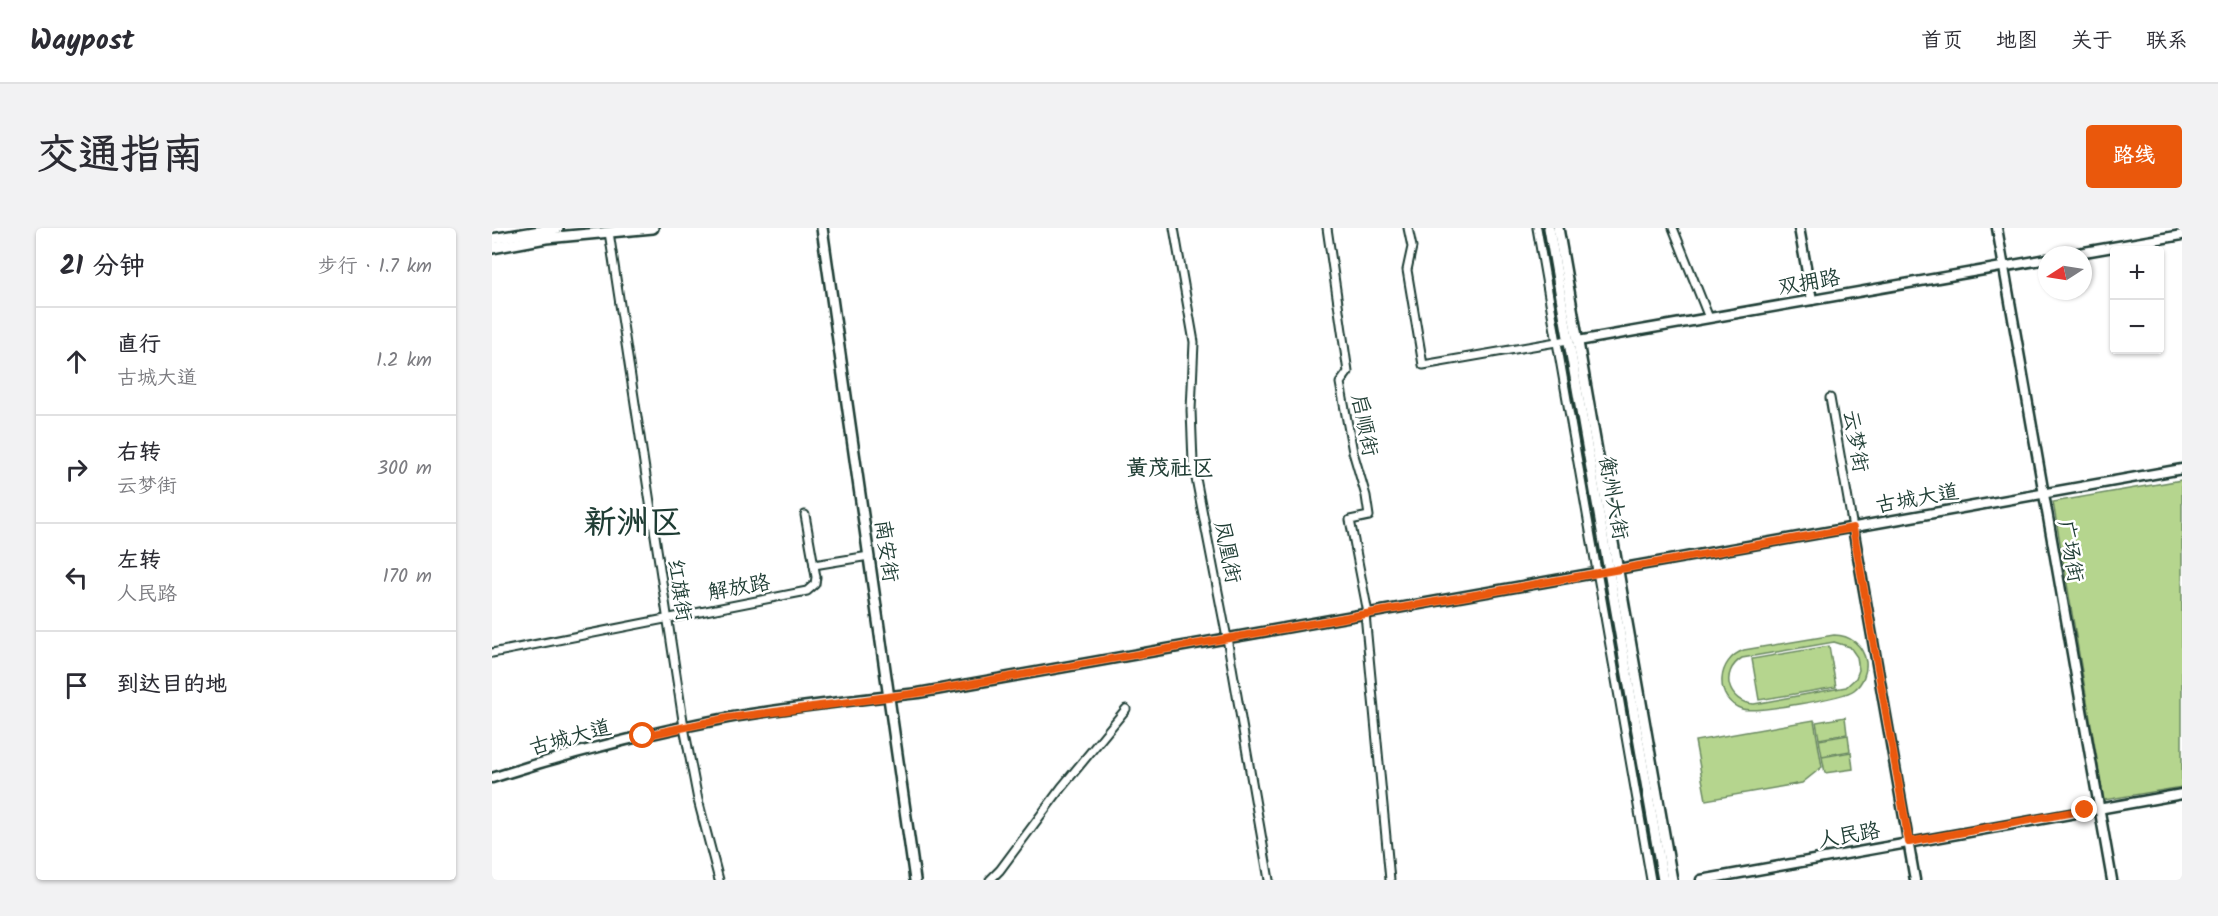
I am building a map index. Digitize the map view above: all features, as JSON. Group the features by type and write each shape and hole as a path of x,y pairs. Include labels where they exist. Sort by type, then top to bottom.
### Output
{"main road":[{"path":"492,239 502,232 558,228"},
{"path":"492,248 546,238 653,228"},
{"name":"南安街","path":"822,228 915,880"},
{"name":"衡州大街","path":"1549,228 1573,341 1663,880"},
{"name":"衡州大街","path":"1558,228 1573,341"},
{"name":"衡州大街","path":"1613,570 1672,880"}],"street":[{"name":"凤凰街","path":"1174,228 1194,342 1191,410 1193,463 1227,638 1269,880"},
{"name":"启顺街","path":"1327,228 1348,372 1340,383 1353,452 1369,516 1350,520 1367,613 1390,880"},
{"name":"双拥路","path":"1408,228 1412,247 1407,270 1423,365 2038,260"},
{"path":"1537,228 1651,880"},
{"path":"1673,228 1708,318"},
{"path":"1799,228 1812,300"},
{"name":"广场街","path":"1997,228 2112,880"},
{"name":"红旗街","path":"609,232 684,727 698,800 718,880"},
{"path":"2092,251 2182,235"},
{"name":"云梦街","path":"1830,398 1916,880"},
{"name":"古城大道","path":"492,778 538,763 728,718 889,696 2182,470"},
{"name":"解放路","path":"492,653 804,592 815,584 805,515"},
{"path":"814,565 869,556"},
{"path":"990,880 1125,709"},
{"name":"人民路","path":"1701,880 2182,794"}],"green space":[{"path":"2182,480 2182,787 2104,800 2053,502"},
{"path":"1840,635 1859,646 1866,662 1866,670 1860,684 1847,693 1780,707 1742,709 1726,697 1722,679 1728,662 1744,650","holes":["1834,642 1850,647 1857,657 1859,670 1856,678 1846,687 1754,704 1738,698 1730,686 1731,671 1742,658"]},
{"path":"1829,646 1836,687 1759,700 1752,659"},
{"path":"1845,717 1847,734 1819,739 1816,722"},
{"path":"1814,720 1822,767 1802,783 1706,800 1695,741"},
{"path":"1848,735 1850,751 1822,756 1819,740"},
{"path":"1851,752 1853,769 1825,773 1822,757"}],"district":[{"name":"黄茂社区","path":"1170,467"},
{"name":"新洲区","path":"633,521"}],"route":[{"path":"643,736 728,718 858,699 918,693 1853,528 1909,842 2085,810"}]}
